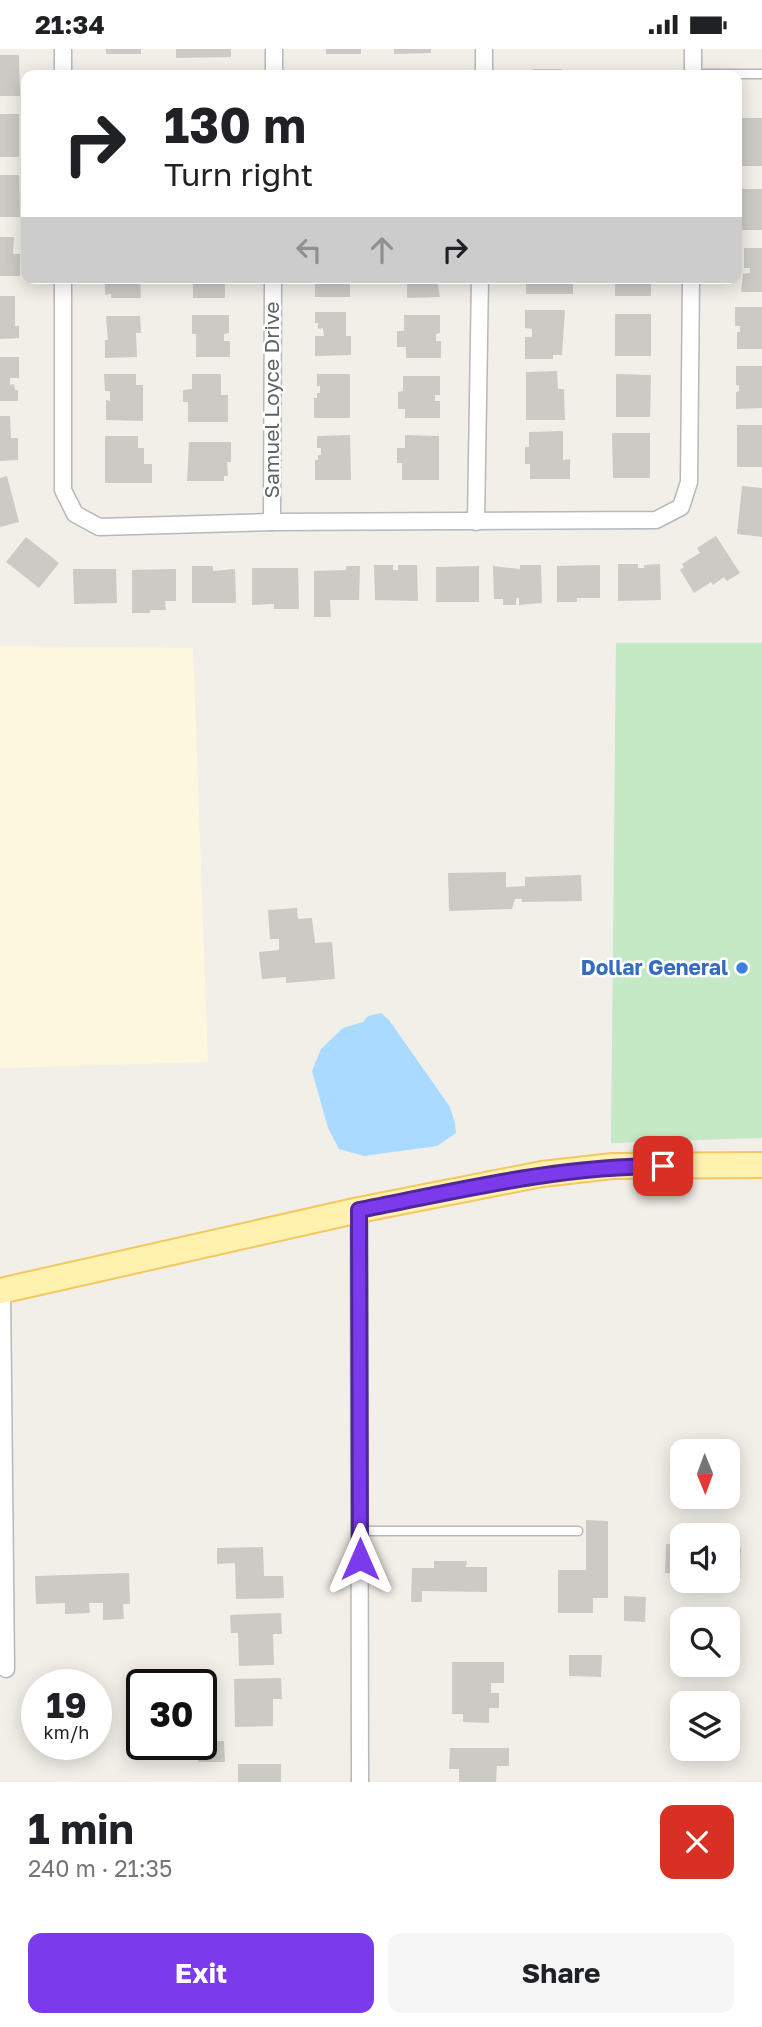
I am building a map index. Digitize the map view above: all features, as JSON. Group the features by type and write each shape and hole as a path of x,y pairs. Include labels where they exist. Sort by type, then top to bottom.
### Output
{"main road":[{"path":"1,1290 359,1210 542,1174 613,1166 762,1165"}],"street":[{"path":"63,49 63,70"},
{"path":"274,49 274,70"},
{"path":"484,49 484,70"},
{"path":"693,49 693,70"},
{"path":"63,284 63,490 75,514 99,527 272,522 656,520 681,507 689,482 691,284"},
{"name":"Samuel Loyce Drive","path":"272,522 273,284"},
{"path":"476,522 480,284"},
{"path":"359,1210 360,1782"},
{"path":"1,1290 6,1669"}],"lane":[{"path":"742,74 762,74"},
{"path":"360,1531 578,1531"}],"shaded area":[{"path":"0,646 193,648 208,1062 0,1068"}],"green space":[{"path":"616,643 762,643 762,1138 611,1143"}],"water":[{"path":"381,1013 389,1020 450,1107 456,1133 437,1146 364,1156 339,1149 328,1128 312,1071 321,1049 343,1028"}],"building":[{"path":"106,49 141,49 141,54 106,54"},
{"path":"176,49 231,49 231,57 176,58"},
{"path":"326,49 361,49 361,54 326,54"},
{"path":"394,49 431,49 431,53 394,54"},
{"path":"0,55 19,55 20,96 0,96"},
{"path":"0,114 19,114 19,157 0,157"},
{"path":"742,118 762,118 762,166 742,166"},
{"path":"0,175 19,175 20,217 0,217"},
{"path":"742,189 762,189 762,230 742,230"},
{"path":"0,237 14,237 13,254 20,254 20,276 0,276"},
{"path":"744,248 762,248 762,292 741,292 743,274 750,273 750,268 744,268"},
{"path":"105,284 140,284 141,298 111,298 111,294 105,295"},
{"path":"193,284 225,284 225,298 193,298"},
{"path":"315,284 350,284 350,297 315,297"},
{"path":"407,284 438,284 440,297 407,298"},
{"path":"526,284 573,284 573,294 526,294"},
{"path":"615,284 651,284 651,296 615,296"},
{"path":"0,296 15,296 15,326 19,326 19,338 0,339"},
{"path":"735,307 762,307 762,349 737,349 737,332 740,332 740,326 735,326"},
{"path":"525,310 565,310 562,355 553,355 553,359 525,359 525,337 532,337 532,329 525,328"},
{"path":"315,312 346,312 346,336 351,336 351,355 315,356 315,336 324,336 323,328 318,329 318,323 315,323"},
{"path":"615,314 651,314 651,356 615,356"},
{"path":"192,315 229,315 229,333 224,334 224,341 230,341 230,357 196,357 196,334 192,334"},
{"path":"404,315 440,315 440,333 436,334 436,341 441,341 441,358 406,358 406,347 397,347 397,331 404,331"},
{"path":"106,316 140,316 141,333 136,333 137,357 105,358 105,340 108,340"},
{"path":"0,357 19,357 19,378 10,378 10,385 14,384 15,390 18,390 18,401 0,401"},
{"path":"736,366 762,366 762,408 736,409 736,392 739,391 739,385 736,385"},
{"path":"557,371 558,389 564,389 565,420 526,420 526,372"},
{"path":"104,374 136,374 136,385 143,385 143,421 106,420 106,400 110,401 110,391 105,391"},
{"path":"192,374 221,374 221,395 228,395 228,422 188,422 188,402 183,402 183,390 192,389"},
{"path":"317,374 350,374 350,418 314,418 314,398 320,393"},
{"path":"616,374 651,375 650,417 616,417"},
{"path":"403,376 440,376 440,395 435,395 435,401 440,401 440,418 405,418 405,409 398,409 398,392 403,391"},
{"path":"0,416 10,416 11,438 18,438 18,460 0,461"},
{"path":"737,425 762,425 762,467 737,467"},
{"path":"563,431 563,460 570,459 570,479 530,479 530,464 525,464 525,447 529,447 529,432"},
{"path":"612,433 650,433 650,478 613,478"},
{"path":"350,435 351,480 315,480 315,460 321,455 321,448 317,448 317,436"},
{"path":"405,435 439,436 439,480 402,480 402,463 397,463 397,448 405,448"},
{"path":"105,436 138,436 138,448 144,448 144,464 152,464 152,483 105,483"},
{"path":"189,442 231,442 231,462 227,462 228,476 224,476 224,481 187,481"},
{"path":"7,476 19,522 0,527 0,478"},
{"path":"742,486 762,488 762,537 737,534"},
{"path":"716,536 740,573 727,581 724,577 713,585 711,582 694,593 680,570 684,567 682,564 700,553 697,548"},
{"path":"26,537 59,563 39,588 6,562"},
{"path":"618,564 638,564 638,568 644,568 644,565 660,564 661,600 618,601"},
{"path":"374,565 393,565 393,570 398,570 398,565 417,565 418,601 375,600"},
{"path":"520,565 541,565 542,603 519,605 519,598 516,598 516,605 503,605 503,599 494,599 493,566 520,569"},
{"path":"600,565 600,598 577,598 577,602 557,602 557,566"},
{"path":"192,566 213,566 213,571 235,569 236,603 192,603"},
{"path":"346,566 360,566 359,600 330,600 331,617 314,617 314,571 346,570"},
{"path":"479,566 479,602 436,602 436,567"},
{"path":"252,568 298,568 299,609 274,609 274,604 252,605"},
{"path":"73,569 116,569 117,603 74,604"},
{"path":"176,569 176,601 165,601 166,610 132,613 132,570"},
{"path":"506,872 506,887 525,886 525,877 581,875 582,901 522,902 522,899 515,899 512,909 449,911 448,873"},
{"path":"297,908 298,919 312,918 315,943 332,942 335,979 286,983 286,977 262,979 259,952 279,950 279,939 270,939 268,910"},
{"path":"586,1520 608,1521 608,1598 593,1598 593,1613 558,1613 558,1570 586,1570"},
{"path":"666,1544 670,1544 670,1573 665,1573"},
{"path":"263,1547 264,1576 283,1576 284,1598 236,1599 235,1563 217,1564 217,1548"},
{"path":"434,1561 467,1561 466,1567 487,1567 487,1592 422,1591 422,1602 411,1602 412,1568 434,1568"},
{"path":"129,1573 130,1604 123,1604 124,1619 103,1620 103,1603 89,1603 90,1613 65,1614 65,1603 36,1604 35,1576"},
{"path":"624,1596 646,1597 645,1622 624,1621"},
{"path":"281,1613 282,1634 273,1634 274,1665 239,1666 238,1633 231,1633 230,1615"},
{"path":"569,1655 602,1655 601,1677 569,1676"},
{"path":"452,1662 504,1662 504,1683 491,1683 491,1693 499,1693 499,1708 489,1708 489,1723 463,1722 463,1714 452,1714"},
{"path":"281,1678 282,1699 273,1699 273,1726 235,1727 234,1679"},
{"path":"217,1741 224,1741 225,1762 198,1762 217,1760"},
{"path":"450,1748 509,1748 509,1766 497,1766 496,1782 459,1782 459,1769 449,1769"},
{"path":"238,1764 281,1764 281,1782 238,1782"}],"place":[{"name":"Dollar General","path":"742,968"}],"route":[{"path":"360,1559 359,1210 542,1174 613,1166 663,1166"}]}
